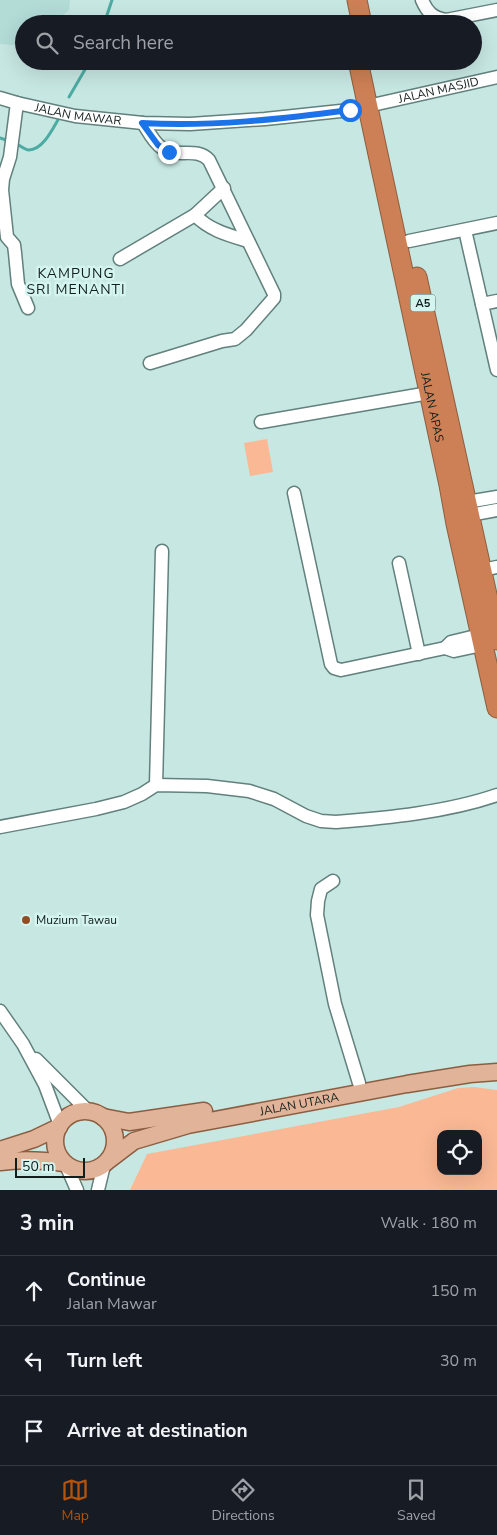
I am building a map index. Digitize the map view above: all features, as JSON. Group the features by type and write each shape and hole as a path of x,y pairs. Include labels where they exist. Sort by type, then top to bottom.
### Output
{"highway":[{"path":"345,0 348,15"},
{"path":"357,0 360,15"},
{"name":"A5","path":"361,70 373,104"},
{"name":"A5","path":"371,70 373,104"},
{"name":"JALAN APAS","path":"373,104 409,241 464,514 487,640 497,708"},
{"name":"JALAN APAS","path":"373,104 429,393 464,514 489,569 487,640"}],"main road":[{"name":"JALAN UTARA","path":"95,1114 129,1122 186,1115 401,1075 497,1061"},
{"name":"JALAN UTARA","path":"107,1162 134,1141 188,1125 406,1084 470,1074 497,1072"},
{"path":"0,1150 34,1139 59,1126 72,1114 80,1112 95,1114 110,1124 114,1132 114,1152 107,1162 95,1170 85,1172 75,1170 65,1164 44,1160 0,1162"},
{"path":"59,1126 55,1146 58,1155 65,1164"}],"street":[{"path":"422,0 429,12 434,15"},
{"path":"472,15 497,10"},
{"name":"JALAN MASJID","path":"373,104 497,77"},
{"name":"JALAN MAWAR","path":"0,98 75,116 142,123 190,124 234,122 324,113 373,104"},
{"path":"17,103 10,157 3,179 2,190 7,236 14,245 18,284 28,308"},
{"path":"142,123 162,149 176,154 198,153 205,155 210,160 273,291 274,298 246,330 235,339 222,341 150,363"},
{"path":"120,259 195,215 224,188"},
{"path":"195,215 219,232 248,240"},
{"path":"409,241 497,222"},
{"path":"464,230 497,370"},
{"path":"482,304 497,301"},
{"path":"261,422 429,393"},
{"path":"294,493 330,664 334,668 341,670 446,648 454,651 487,640"},
{"path":"464,514 497,497"},
{"path":"464,514 497,510"},
{"path":"156,785 162,551"},
{"path":"399,563 419,654"},
{"path":"0,827 124,802 156,785 207,786 249,791 274,799 306,816 321,821 336,822 442,809 497,795"},
{"path":"333,881 322,889 318,901 317,915 335,1004 359,1083"},
{"path":"0,1011 23,1044 45,1085 59,1126"},
{"path":"23,1044 55,1079 95,1114"},
{"path":"98,1190 107,1162"},
{"path":"65,1164 78,1190"}],"shaded area":[{"path":"0,0 70,0 69,10 63,15 15,15 15,45 0,44"},
{"path":"267,439 273,472 250,476 244,443"},
{"path":"474,1087 497,1090 497,1190 130,1190 147,1154 399,1107 458,1088"}],"waterway":[{"path":"107,15 112,0"},
{"path":"69,97 85,70"},
{"path":"15,143 27,150 34,149 43,143 59,118"},
{"path":"0,138 9,141"}],"place":[{"name":"Muzium Tawau","path":"26,920"}],"district":[{"name":"KAMPUNG SRI MENANTI","path":"76,282"}],"route":[{"path":"169,152 158,145 142,123 190,124 234,122 350,110"}]}
